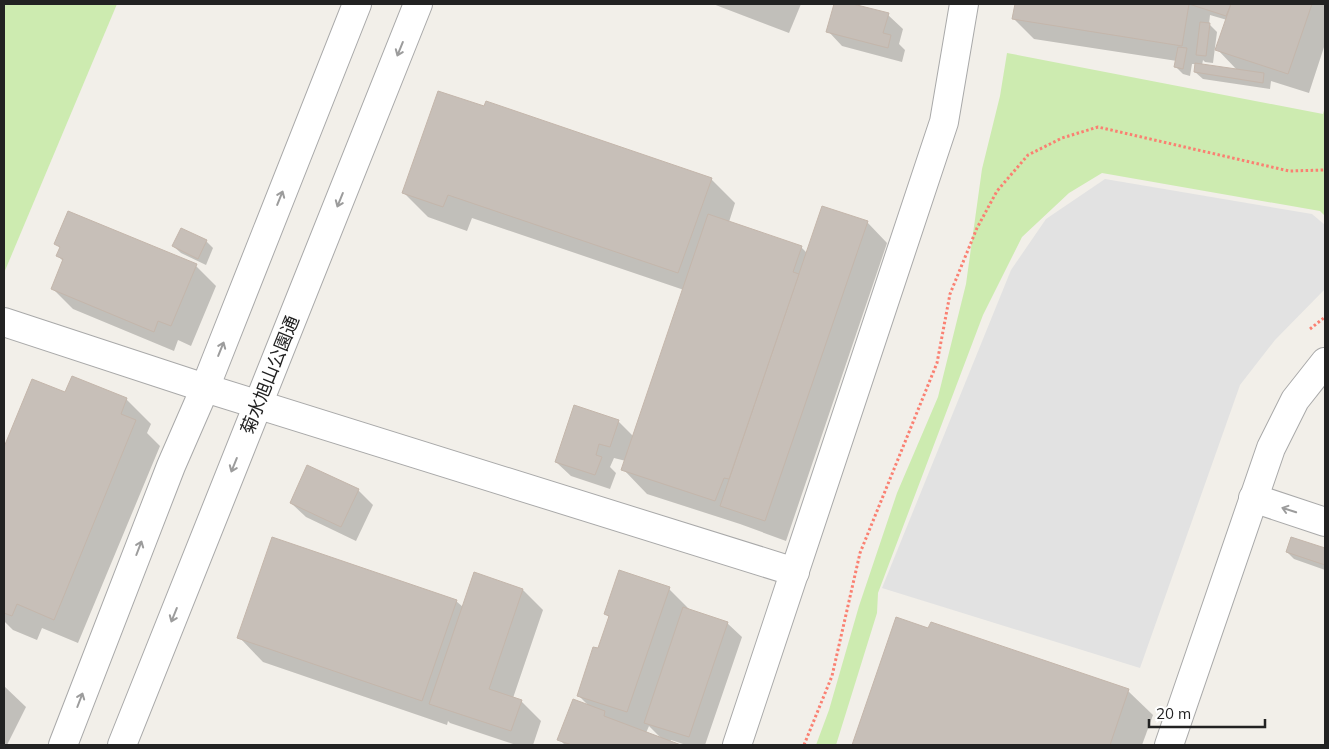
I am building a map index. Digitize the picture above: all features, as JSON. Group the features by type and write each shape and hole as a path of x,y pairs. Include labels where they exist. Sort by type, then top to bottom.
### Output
{"street":[{"path":"62,745 171,466 206,388 357,4"},
{"name":"菊水旭山公園通","path":"122,745 418,4"},
{"path":"737,745 944,122 964,4"},
{"path":"4,322 206,388 795,572"},
{"path":"1169,745 1271,448 1295,400 1325,362"},
{"path":"1253,498 1325,522"}],"path":[{"path":"804,745 832,676 860,553 937,363 950,294 977,228 997,191 1028,155 1062,138 1098,127 1290,171 1325,170"}],"green space":[{"path":"4,4 117,4 4,273"},
{"path":"1007,53 1323,114 1325,107 1325,216 1320,211 1102,173 1069,193 1022,237 983,315 878,593 877,613 836,745 816,745 829,710 859,606 897,493 938,397 966,284 982,169 1000,96"}],"shaded area":[{"path":"1105,179 1312,214 1325,225 1325,289 1275,340 1240,385 1140,668 882,588 1011,270 1046,219"}],"building":[{"path":"834,4 853,4 889,13 883,33 891,35 888,48 826,32"},
{"path":"1015,4 1189,4 1182,46 1012,19"},
{"path":"1189,4 1231,4 1226,16"},
{"path":"1231,4 1312,4 1288,74 1215,50"},
{"path":"1200,22 1210,23 1206,56 1196,55"},
{"path":"1178,47 1187,48 1183,69 1174,67"},
{"path":"1195,63 1264,73 1263,83 1194,72"},
{"path":"438,91 484,106 486,101 712,178 678,273 448,195 443,207 402,193"},
{"path":"822,206 868,221 765,521 720,506"},
{"path":"68,211 197,264 171,326 158,321 154,332 51,289 63,259 56,256 60,247 54,244"},
{"path":"708,214 802,246 793,272 799,274 729,479 724,478 715,501 621,470"},
{"path":"181,228 207,240 198,259 172,246"},
{"path":"72,376 127,398 121,414 136,420 54,620 17,604 12,616 4,613 4,447 32,379 65,392"},
{"path":"574,405 619,420 610,447 599,444 596,455 602,457 595,475 555,462"},
{"path":"307,465 359,489 341,527 290,503"},
{"path":"272,537 457,600 422,701 237,638"},
{"path":"1291,537 1325,548 1325,565 1286,552"},
{"path":"619,570 670,587 627,712 577,696 593,647 598,648 609,616 604,614"},
{"path":"474,572 523,589 489,689 522,700 511,731 429,704"},
{"path":"683,607 728,622 689,737 644,723"},
{"path":"896,617 928,628 931,622 1129,689 1110,745 852,745"},
{"path":"573,699 605,711 604,716 681,745 572,745 557,740"}]}
